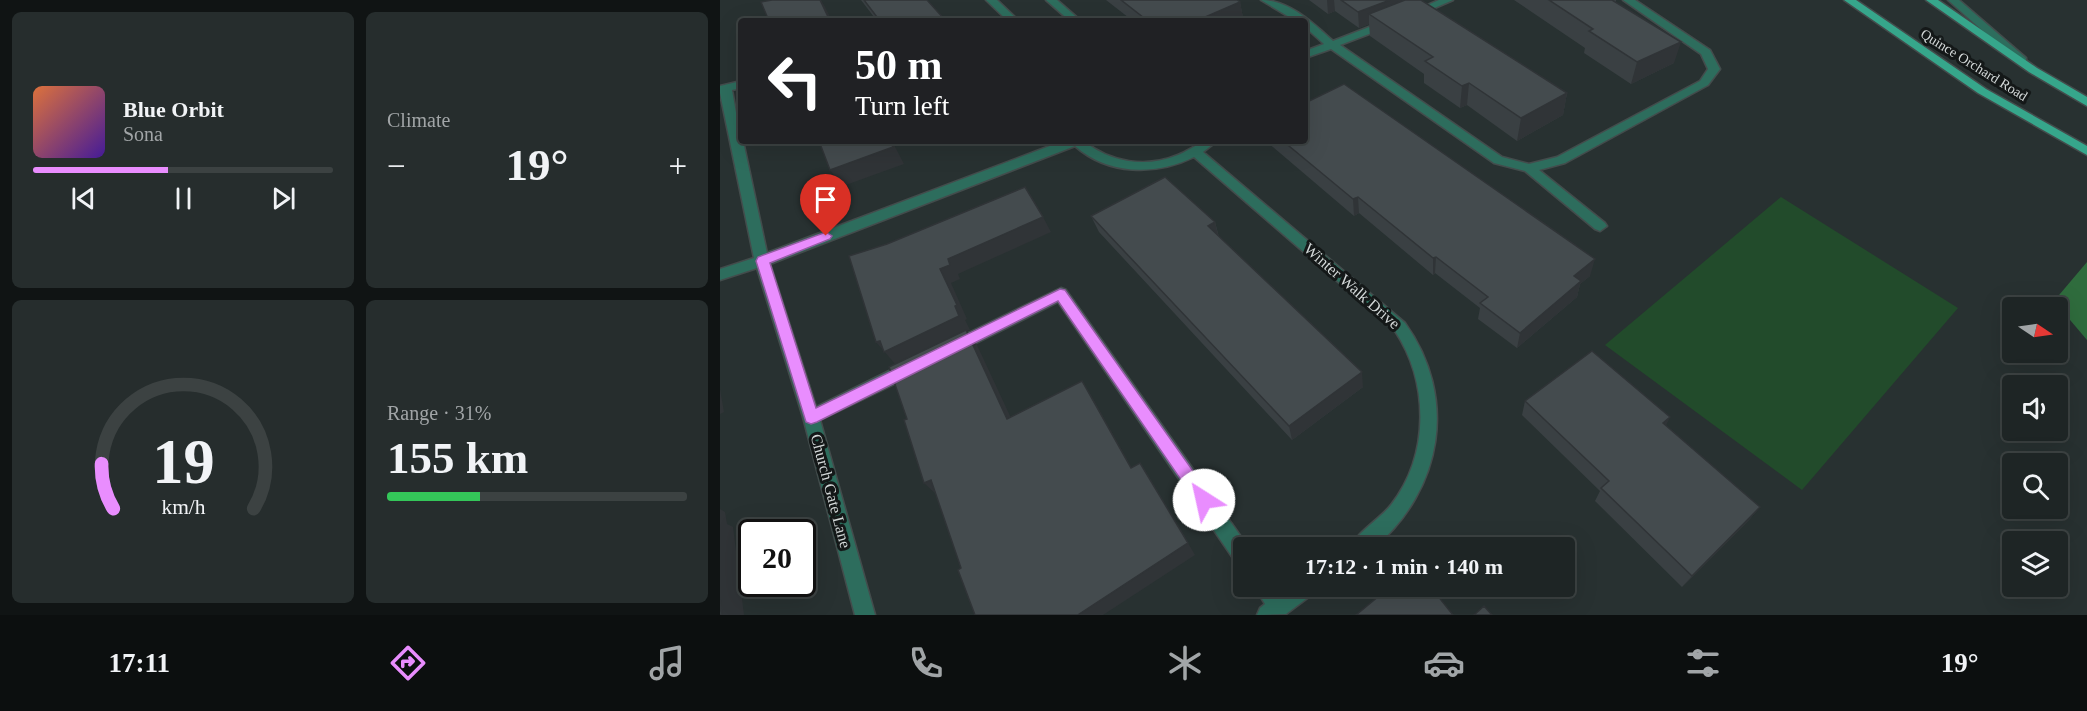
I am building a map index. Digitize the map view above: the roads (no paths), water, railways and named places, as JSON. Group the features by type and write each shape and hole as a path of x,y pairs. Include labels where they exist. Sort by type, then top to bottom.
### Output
{"main road":[{"name":"Quince Orchard Road","path":"1849,0 1982,91 2087,151"},
{"name":"Quince Orchard Road","path":"1931,0 2033,70 2087,102"}],"street":[{"path":"991,0 1011,18"},
{"path":"1052,0 1073,18"},
{"path":"1266,0 1299,18"},
{"path":"1308,54 1448,0"},
{"path":"1529,168 1561,160 1704,83 1714,69 1707,52 1628,0"},
{"path":"1953,0 2033,70"},
{"path":"1308,24 1332,45 1498,160 1529,168 1600,226"},
{"name":"Church Gate Lane","path":"729,88 738,135"},
{"name":"Church Gate Lane","path":"740,144 762,261 811,417 865,615"},
{"path":"720,275 1068,144"},
{"path":"1079,144 1088,153 1102,160 1123,165 1165,164 1195,152 1207,144"},
{"name":"Winter Walk Drive","path":"1195,152 1400,327 1412,340 1426,378 1428,438 1407,498 1388,522 1371,537"},
{"path":"811,417 1060,294 1233,541"},
{"path":"1273,611 1292,597"}]}
